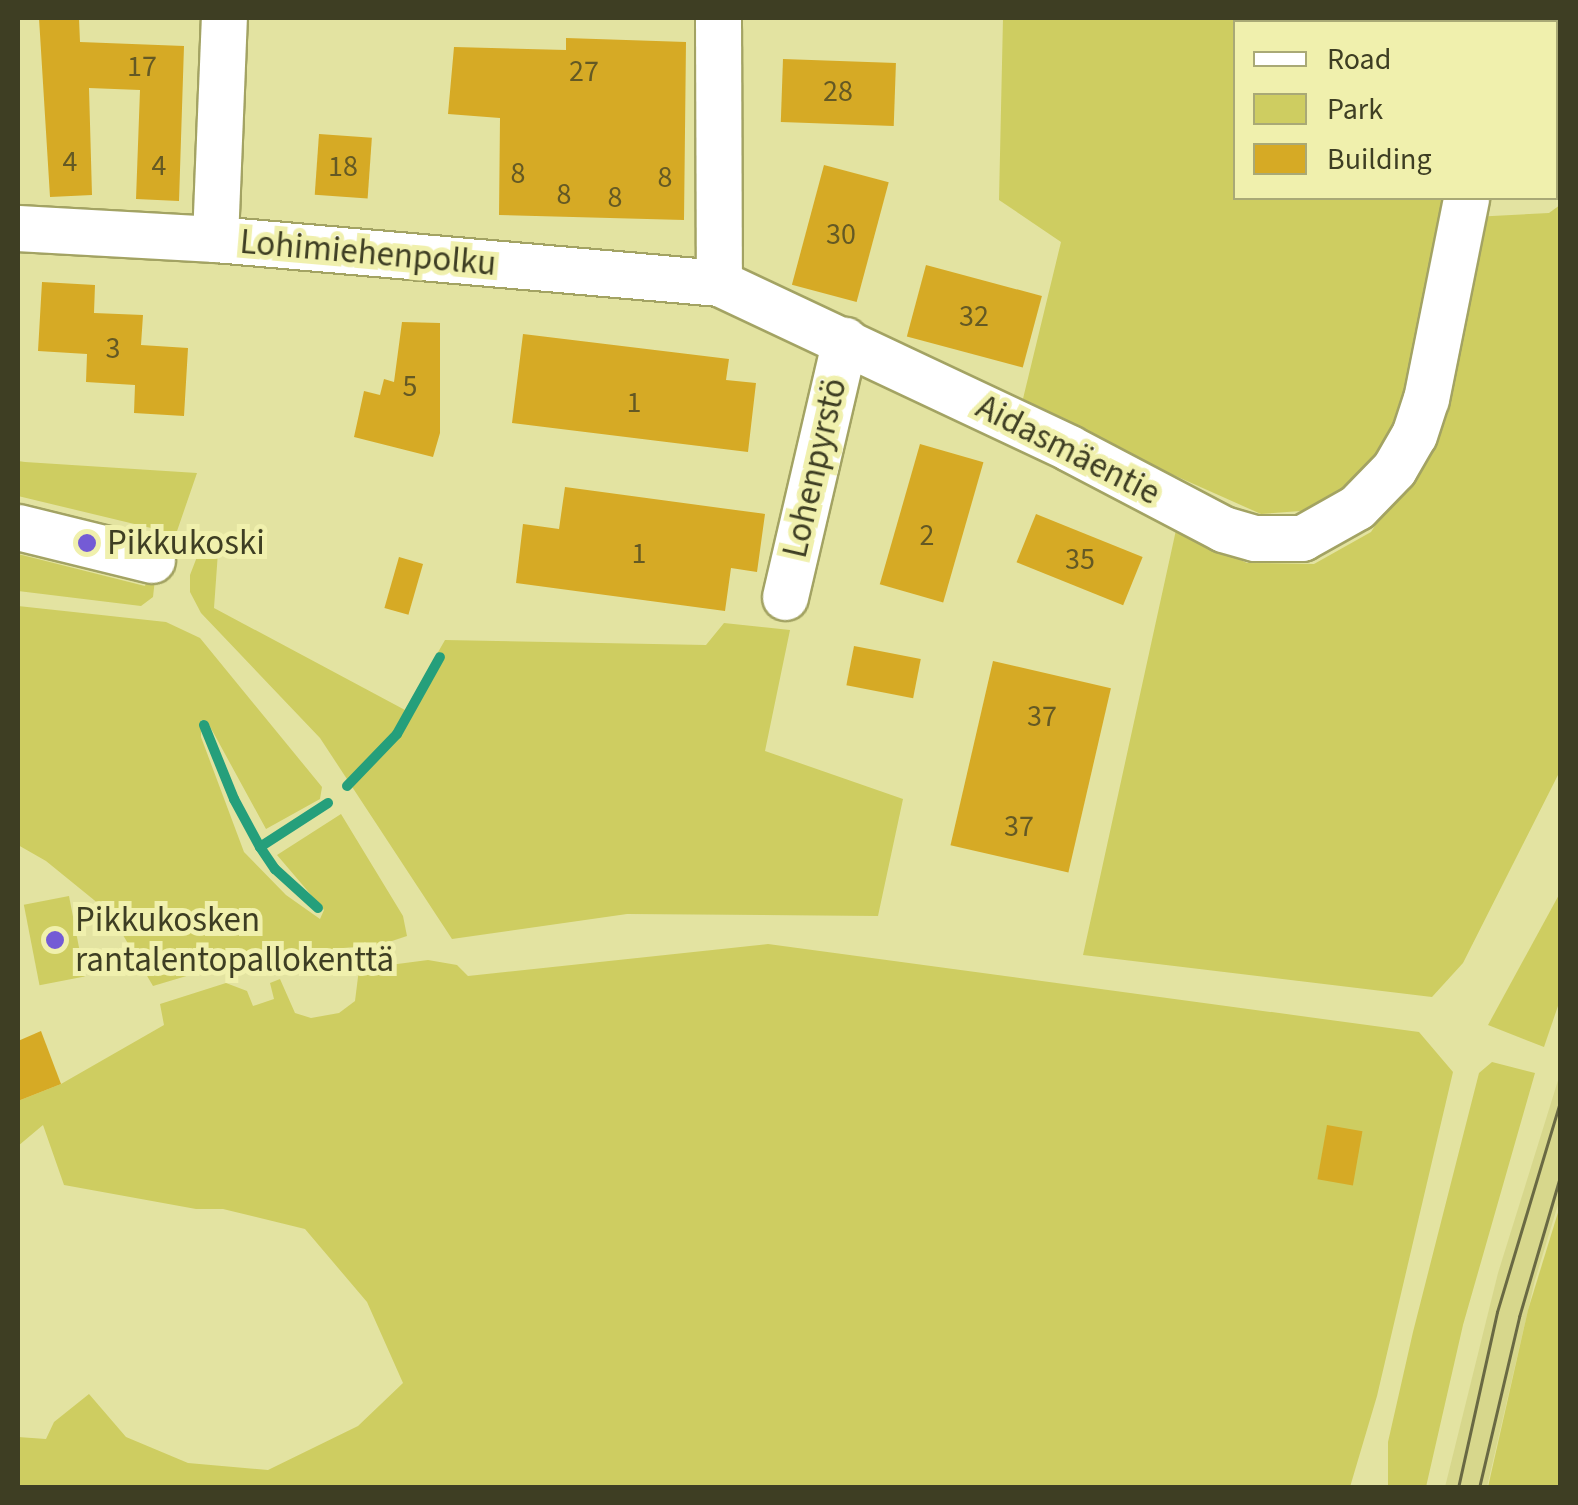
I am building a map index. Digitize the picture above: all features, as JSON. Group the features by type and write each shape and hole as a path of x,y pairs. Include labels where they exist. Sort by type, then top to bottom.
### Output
{"street":[{"path":"215,239 224,18"},
{"path":"718,18 719,283"},
{"name":"Aidasmäentie","path":"719,283 1069,448 1223,529 1255,538 1302,538 1357,507 1394,469 1414,434 1426,399 1466,200"},
{"name":"Lohimiehenpolku","path":"18,228 215,239 719,283"},
{"name":"Lohenpyrstö","path":"785,597 845,340"},
{"path":"18,527 152,560"}],"shaded area":[{"path":"1560,1074 1560,1198 1535,1280 1487,1487 1445,1487 1498,1273"}],"green space":[{"path":"1003,18 1490,18 1233,20 1233,200 1445,200 1407,402 1389,443 1356,479 1314,510 1261,514 1021,407 1061,242 999,200"},
{"path":"1560,205 1560,771 1463,963 1432,997 1083,955 1176,530 1247,563 1314,564 1371,532 1411,470 1473,217 1549,213"},
{"path":"18,461 197,473 176,534 18,496"},
{"path":"219,538 214,608 405,710 445,640 706,645 724,623 790,630 765,751 903,799 878,916 627,914 452,939 320,738 201,613 190,592 190,575 200,549"},
{"path":"18,554 145,586 150,567 156,570 153,597 141,606 18,591"},
{"path":"18,606 166,622 200,638 322,787 320,799 266,829 207,721 201,720 201,737 244,852 286,895 320,919 324,910 277,855 341,814 403,916 407,936 380,945 257,955 153,986 110,913 46,861 18,845"},
{"path":"1560,893 1560,1000 1544,1047 1488,1025"},
{"name":"Pikkukosken rantalentopallokenttä","path":"69,896 85,976 39,985 24,905"},
{"path":"768,944 1419,1032 1453,1072 1377,1396 1350,1487 18,1487 18,1437 46,1439 54,1422 89,1394 126,1437 188,1463 268,1470 358,1426 403,1383 367,1302 305,1229 223,1209 196,1209 64,1185 43,1125 18,1146 18,1101 61,1084 164,1025 160,1004 226,983 247,991 253,1006 274,999 270,983 280,979 295,1013 311,1018 339,1013 355,1001 359,969 428,960 457,965 468,976"},
{"path":"1492,1062 1535,1073 1463,1325 1426,1487 1388,1487 1388,1442 1413,1332 1479,1073"},
{"path":"1560,1206 1560,1487 1488,1487 1528,1310"}],"building":[{"path":"39,18 79,18 80,42 184,46 179,201 136,199 140,90 89,88 92,195 50,197"},
{"path":"566,38 686,42 684,220 499,215 500,118 448,114 454,47 566,50"},
{"path":"783,59 896,63 894,126 781,122"},
{"path":"319,134 372,138 368,199 315,195"},
{"path":"824,165 889,182 857,302 792,285"},
{"path":"926,265 1042,296 1023,368 907,336"},
{"path":"42,282 95,285 94,313 143,315 141,345 188,348 184,416 134,413 135,385 86,382 87,354 38,351"},
{"path":"402,322 440,323 440,433 433,457 354,437 364,391 380,395 384,379 394,382"},
{"path":"523,334 729,359 726,380 756,383 748,452 512,423"},
{"path":"920,444 983,462 943,603 880,584"},
{"path":"565,487 765,514 757,572 731,568 725,611 516,583 523,524 559,529"},
{"path":"1036,514 1143,557 1123,605 1017,562"},
{"path":"399,557 423,564 408,615 384,608"},
{"path":"854,646 921,659 913,698 846,685"},
{"path":"993,661 1111,688 1068,872 950,845"},
{"path":"41,1031 61,1084 18,1101 18,1041"},
{"path":"1327,1125 1362,1131 1353,1185 1317,1179"}],"waterway":[{"path":"347,786 397,734 440,657"},
{"path":"204,725 234,799 260,847 275,869 318,908"},
{"path":"260,847 328,803"}],"tram line":[{"path":"1458,1488 1497,1312 1560,1102"},
{"path":"1479,1488 1519,1317 1560,1177"}],"place":[{"name":"Pikkukoski","path":"87,543"},
{"name":"Pikkukosken rantalentopallokenttä","path":"55,940"}]}
